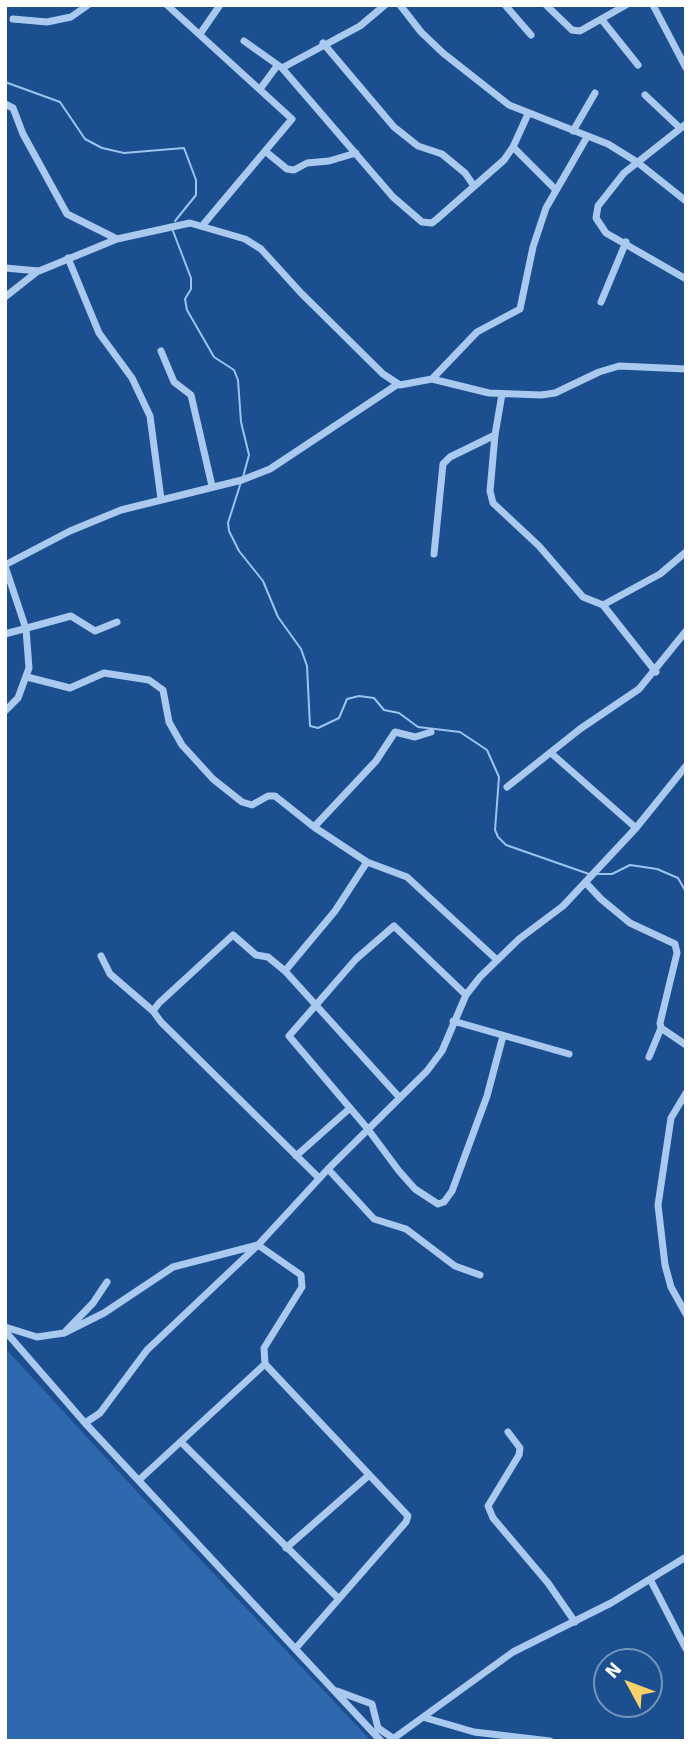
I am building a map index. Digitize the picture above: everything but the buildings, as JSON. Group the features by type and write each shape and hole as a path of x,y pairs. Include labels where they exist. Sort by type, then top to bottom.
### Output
{"street":[{"path":"13,19 47,22 71,17 88,5"},
{"path":"167,5 292,119 202,226"},
{"path":"200,34 220,5"},
{"path":"260,89 279,67 360,26 385,5"},
{"path":"400,5 421,32 509,105 608,144 637,162 686,201"},
{"path":"505,5 531,35"},
{"path":"546,5 572,30 587,29 626,5"},
{"path":"653,5 686,68"},
{"path":"602,20 638,65"},
{"path":"244,41 279,67 393,197 422,222 432,223 513,147 528,114"},
{"path":"323,43 394,127 418,146 442,154 465,173 474,186"},
{"path":"573,131 595,93"},
{"path":"645,95 684,127 637,162 598,206 596,218 606,233 626,242 686,279"},
{"path":"5,104 13,108 23,134 67,214 117,239"},
{"path":"432,379 477,332 520,309 533,247 555,189 587,136"},
{"path":"513,147 555,189"},
{"path":"265,151 287,169 294,170 307,163 329,161 356,153"},
{"path":"5,296 38,271 68,258 117,239 190,223 245,239 261,249 301,293 398,384"},
{"path":"601,302 626,242"},
{"path":"68,258 99,332 132,377 150,416 161,499"},
{"path":"5,268 38,271"},
{"path":"161,351 174,382 191,394 212,486"},
{"path":"5,711 18,698 27,677 26,629 5,565 70,531 121,510 242,480 270,469 398,384 432,379 502,394 555,393 599,372 619,366 686,369"},
{"path":"502,394 490,491 493,503 538,546 583,597 603,605 656,672"},
{"path":"434,554 443,464 495,435"},
{"path":"603,605 660,574 686,552"},
{"path":"5,634 71,616 95,631 117,622"},
{"path":"507,788 639,689 656,672 686,631"},
{"path":"27,677 70,688 104,673 149,680 163,690 169,722 178,739 213,779 248,805 270,795 275,796 314,827 366,862 414,882 496,959"},
{"path":"314,827 376,761 395,732 415,737 431,732"},
{"path":"551,753 636,828"},
{"path":"85,1423 100,1413 147,1350 258,1245 327,1169 436,1060 466,995 496,959 563,906 636,828 686,766"},
{"path":"285,971 335,911 366,862"},
{"path":"587,881 601,899 631,923 671,941 677,948 661,1028 649,1057"},
{"path":"466,995 438,971 400,928 394,926 356,960 289,1036 415,1189 432,1202 444,1202 452,1191 483,1107 503,1036"},
{"path":"153,1011 232,935 256,955 266,956 285,971 400,1098"},
{"path":"101,956 110,974 153,1011 209,1072 319,1178"},
{"path":"453,1021 569,1054"},
{"path":"661,1028 686,1045"},
{"path":"686,1093 671,1118 658,1205 665,1265 671,1287 686,1314"},
{"path":"296,1156 349,1108"},
{"path":"327,1169 374,1219 406,1229 455,1266 480,1276"},
{"path":"5,1329 37,1337 64,1333 104,1313 173,1268 258,1245 296,1269 303,1281 264,1348 265,1364 408,1516 406,1522 296,1648"},
{"path":"64,1333 83,1315 107,1282"},
{"path":"5,1329 85,1423 381,1741"},
{"path":"139,1480 265,1364"},
{"path":"508,1432 520,1448 519,1455 489,1499 488,1506 493,1518 548,1583 575,1622"},
{"path":"181,1443 338,1598"},
{"path":"286,1548 368,1476"},
{"path":"336,1691 372,1704 378,1728 392,1740 426,1718 493,1665 575,1622 686,1557"},
{"path":"650,1579 686,1649"},
{"path":"426,1718 474,1732 550,1741"}],"shaded area":[{"path":"5,1348 153,1509 371,1741 5,1741"}],"waterway":[{"path":"5,82 60,102 85,139 102,148 124,153 184,148 196,180 196,195 175,221"},
{"path":"173,231 191,278 191,289 185,299 187,310 214,357 234,370 238,380 241,422 249,455 243,477"},
{"path":"241,482 228,523 229,531 239,551 263,581 278,617 301,649 307,666 310,726 318,728 339,718 347,699 359,696 374,698 384,710 399,713 418,727 460,732 487,750 499,777 495,830 498,837 506,845 589,874"},
{"path":"598,874 612,874 630,865 657,869 678,878 686,892"}]}
